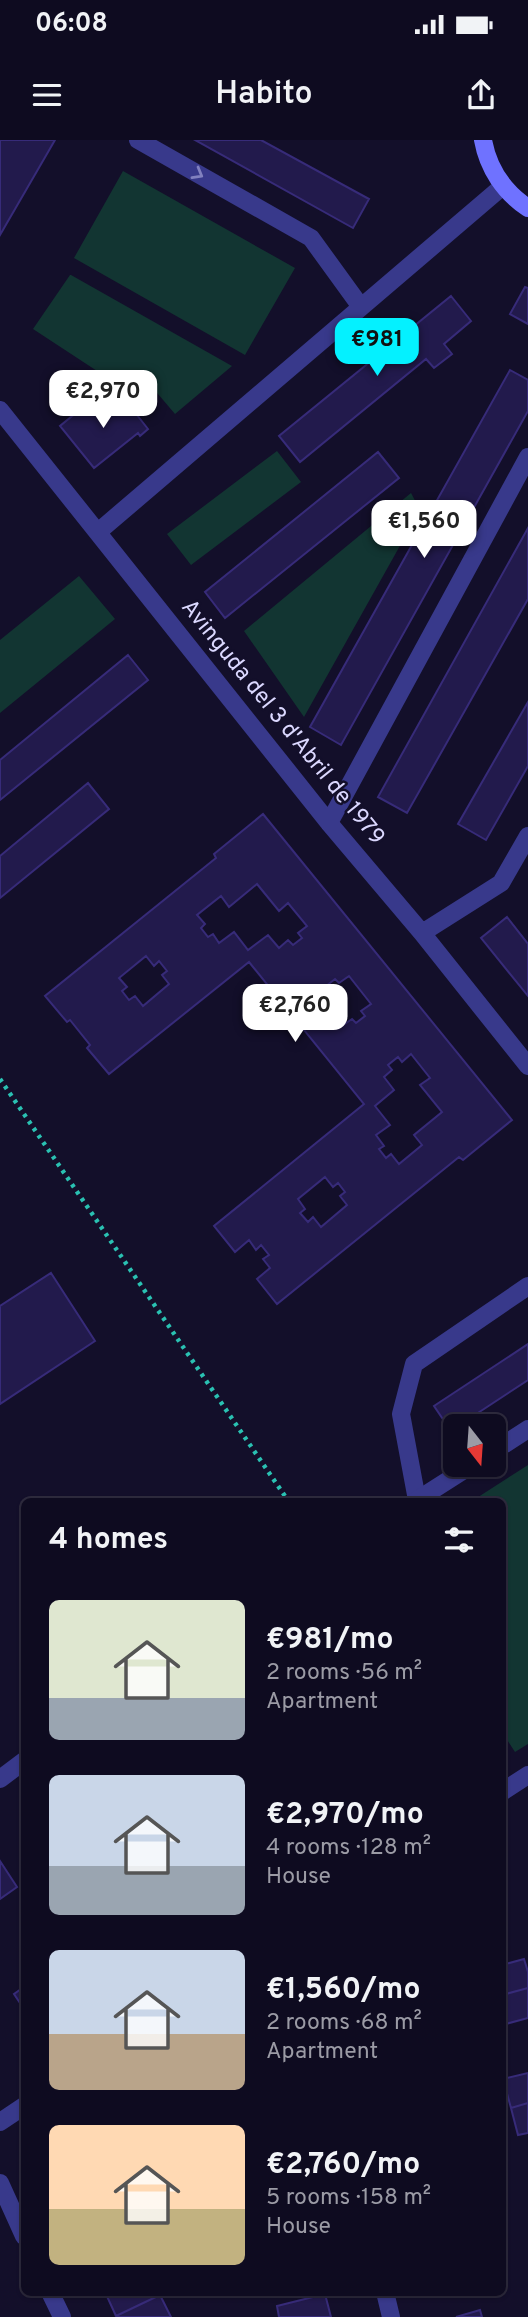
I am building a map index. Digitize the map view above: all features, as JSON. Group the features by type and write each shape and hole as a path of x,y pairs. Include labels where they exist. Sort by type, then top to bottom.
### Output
{"main road":[{"path":"483,140 490,163 503,186 528,208"}],"street":[{"path":"138,140 311,239 361,307"},
{"path":"99,532 503,186"},
{"name":"Avinguda del 3 d'Abril de 1979","path":"0,410 329,823 422,933 528,1066"},
{"path":"329,823 528,457"},
{"path":"422,933 501,883 528,836"},
{"path":"415,1498 401,1415 414,1364 528,1286"},
{"path":"506,1443 528,1429"},
{"path":"421,1498 453,1477"},
{"path":"3,1775 21,1763"},
{"path":"506,1789 528,1775"},
{"path":"0,2122 21,2108"},
{"path":"0,2183 21,2229"},
{"path":"52,2296 62,2317"},
{"path":"385,2296 391,2317"}],"path":[{"path":"0,1079 286,1498"}],"green space":[{"path":"123,171 295,268 245,355 74,258"},
{"path":"70,275 232,366 175,414 141,374 123,388 33,329"},
{"path":"277,451 301,482 191,565 167,534"},
{"path":"411,493 420,510 304,717 244,631"},
{"path":"79,576 115,619 0,713 0,640"},
{"path":"528,1465 528,1744 515,1752 506,1738 506,1498 477,1498"}],"building":[{"path":"0,140 55,140 0,235"},
{"path":"195,140 261,140 369,199 353,228"},
{"path":"525,287 528,288 528,324 510,314"},
{"path":"451,296 471,321 444,344 452,354 434,368 426,359 300,462 279,436"},
{"path":"510,370 528,380 528,411 341,745 310,727"},
{"path":"93,399 102,410 106,407 112,414 130,400 148,429 140,436 138,433 94,468 60,426"},
{"path":"378,452 399,478 225,618 205,592"},
{"path":"528,528 528,599 407,813 378,797"},
{"path":"128,655 148,680 0,800 0,760"},
{"path":"528,702 528,766 486,840 458,824"},
{"path":"88,783 109,809 0,898 0,856"},
{"path":"263,814 512,1120 463,1160 459,1157 277,1304 257,1279 270,1268 263,1259 269,1255 261,1245 256,1250 249,1240 235,1252 214,1226 364,1104 249,962 109,1074 87,1048 90,1045 70,1020 67,1022 45,996 216,858 214,854","holes":["257,884 279,911 288,903 307,926 298,933 302,938 293,945 288,940 279,948 268,935 248,950 234,932 219,943 213,934 208,937 201,928 205,924 197,915 221,896 229,907","146,956 154,966 159,961 167,971 162,975 169,984 143,1006 135,996 129,1000 122,991 127,987 119,978","349,976 371,1004 361,1011 365,1016 356,1023 352,1019 342,1026 320,999 329,992 325,987 335,979 339,983","411,1054 430,1078 420,1085 442,1112 414,1135 422,1145 399,1164 391,1154 386,1158 379,1149 384,1146 376,1135 390,1125 375,1106 394,1090 384,1077 392,1070 388,1065 398,1057 402,1062","325,1177 333,1187 338,1183 345,1192 340,1196 347,1205 321,1227 313,1217 308,1222 300,1213 305,1209 298,1199"]},
{"path":"507,917 528,944 528,996 481,938"},
{"path":"51,1273 95,1341 0,1404 0,1306"},
{"path":"528,1344 528,1380 476,1414 443,1414 443,1419 434,1406"},
{"path":"0,1861 17,1887 0,1899"},
{"path":"524,1959 528,1972 528,1988 506,1994 506,1964"},
{"path":"528,1988 528,2018 506,2024 506,1994"},
{"path":"21,1989 21,2004 14,1994"},
{"path":"528,2073 528,2103 511,2108 506,2078"},
{"path":"528,2103 528,2133 518,2135 511,2108"},
{"path":"107,2296 158,2296 116,2316"},
{"path":"160,2296 171,2317 117,2317"},
{"path":"326,2296 331,2317 279,2317 277,2306"},
{"path":"480,2310 482,2317 456,2317"}]}
